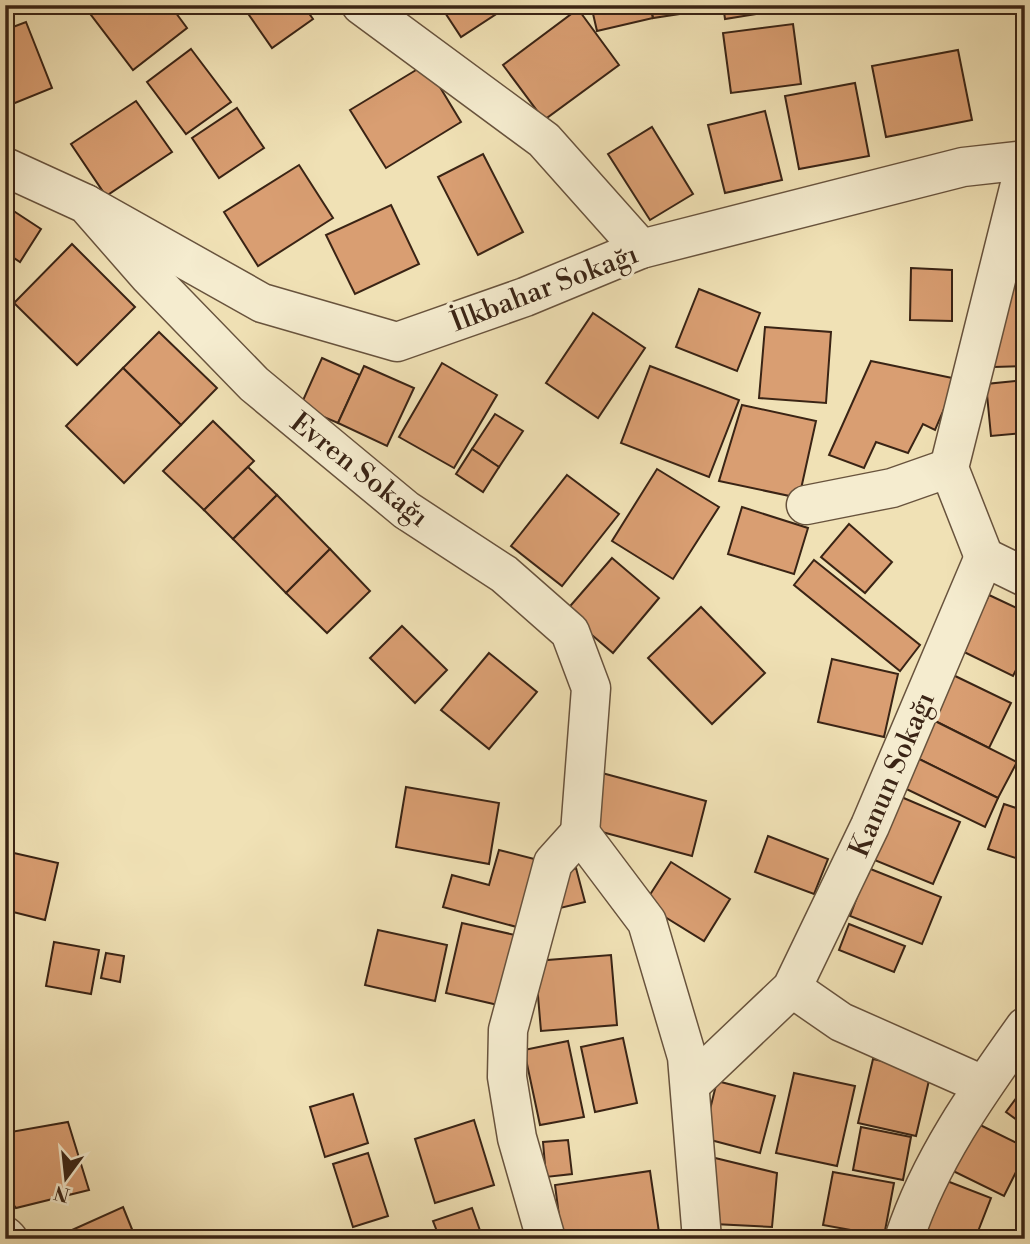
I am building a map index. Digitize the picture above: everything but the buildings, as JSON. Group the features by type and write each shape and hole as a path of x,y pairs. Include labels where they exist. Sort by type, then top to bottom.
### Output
{"street":[{"path":"361,5 544,140 641,249"},
{"path":"1025,162 949,468 984,556 1025,577"},
{"name":"İlkbahar Sokağı","path":"86,204 262,303 397,342 525,297 641,249 963,167 1025,162"},
{"name":"Evren Sokağı","path":"5,167 86,204 149,276 254,384 406,510 504,574 570,632 592,688 580,833"},
{"path":"806,505 892,488 949,468"},
{"name":"Kanun Sokağı","path":"792,988 870,827 984,556"},
{"path":"546,1239 517,1138 507,1077 508,1031 553,863 580,833 647,922 687,1057 702,1239"},
{"path":"691,1084 792,988 841,1022 983,1085"},
{"path":"904,1239 915,1206 951,1133 1025,1027"}]}
